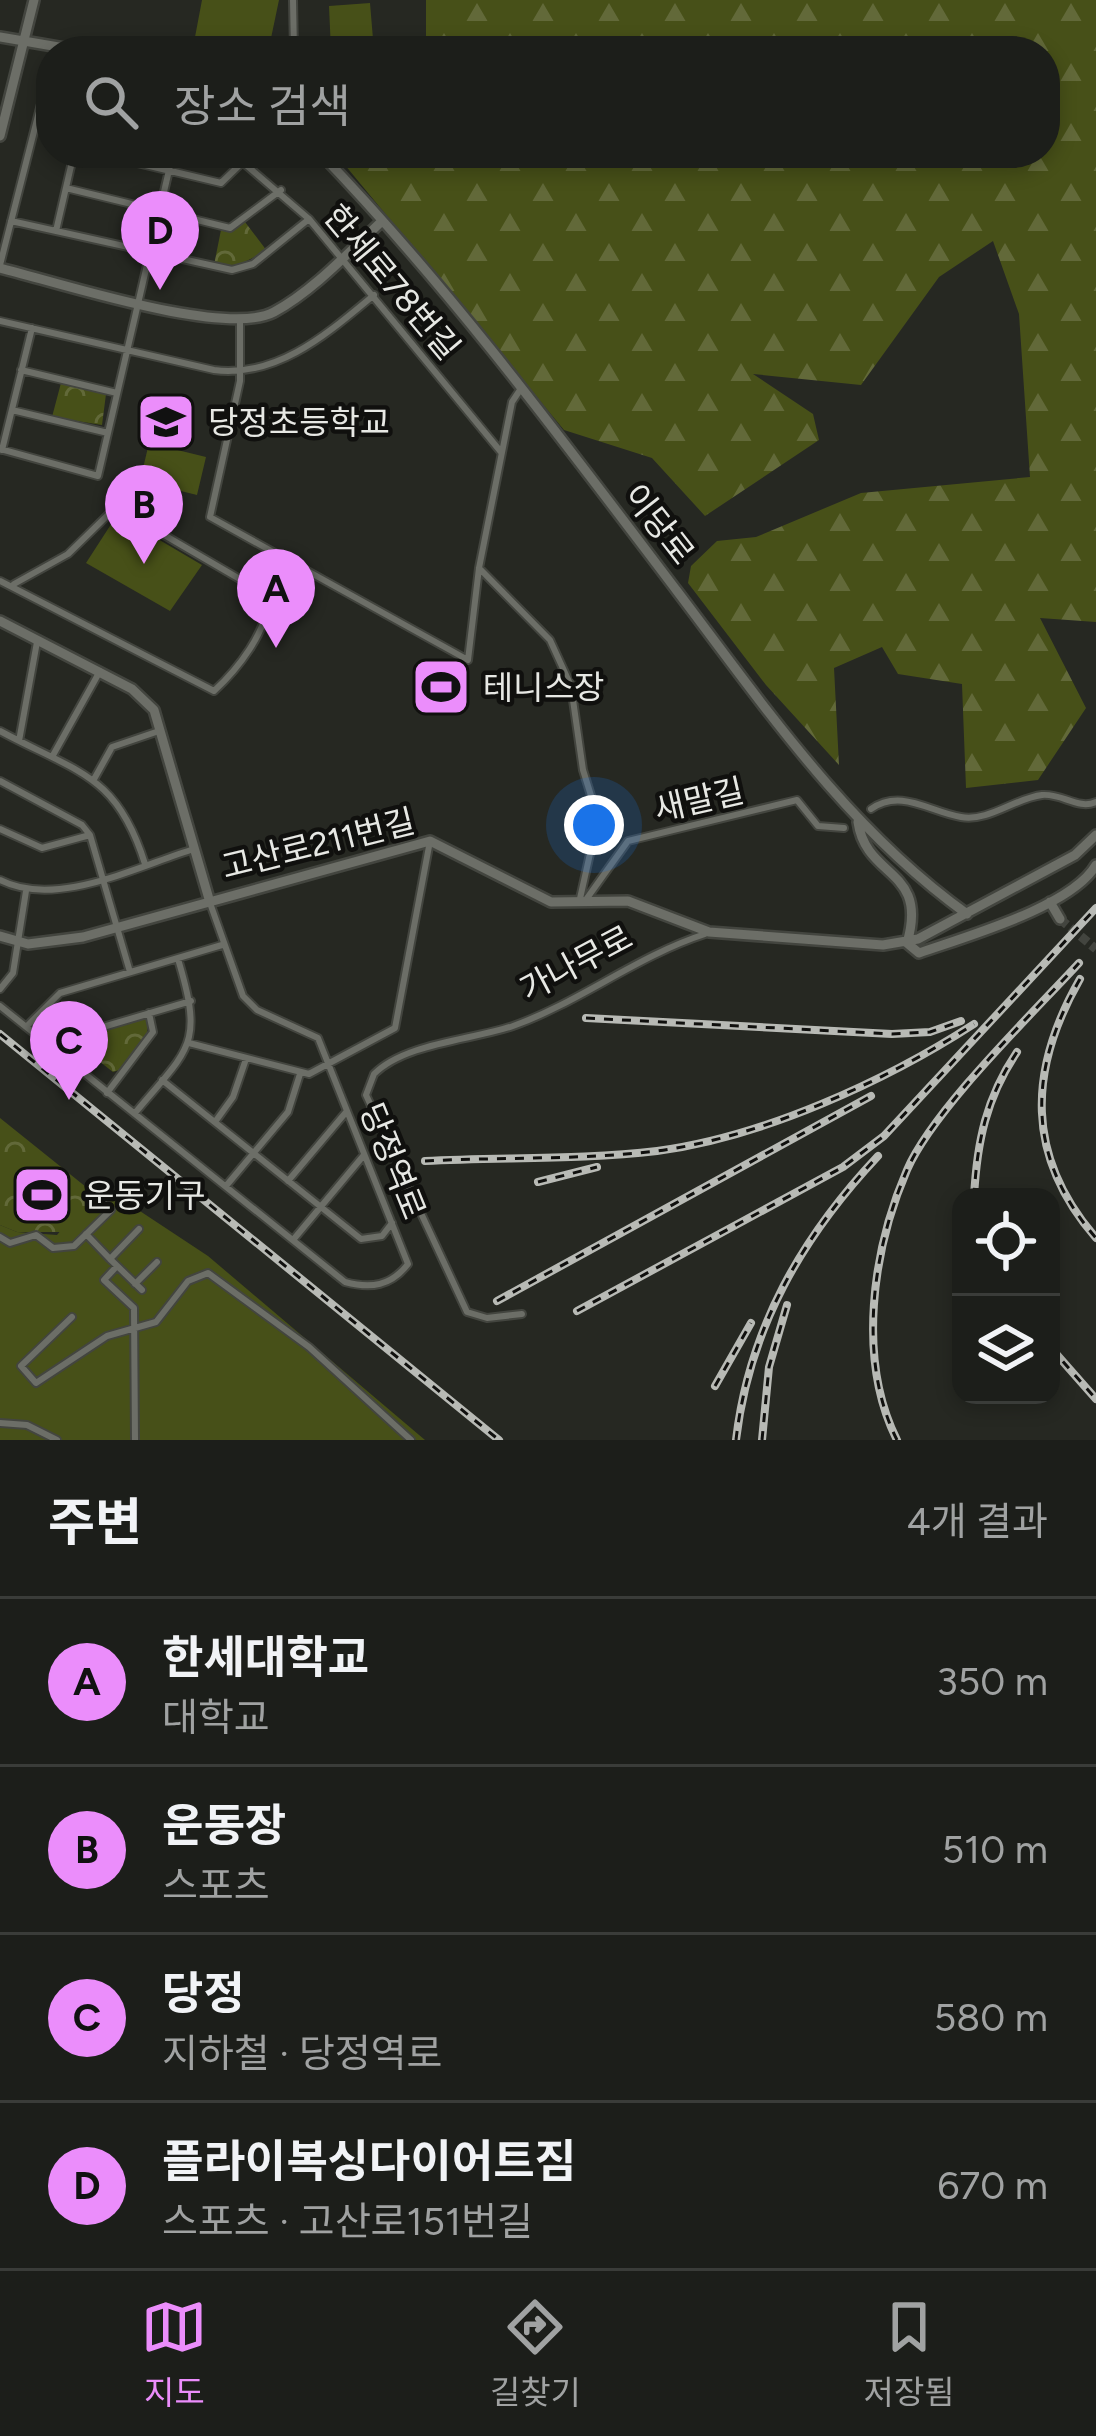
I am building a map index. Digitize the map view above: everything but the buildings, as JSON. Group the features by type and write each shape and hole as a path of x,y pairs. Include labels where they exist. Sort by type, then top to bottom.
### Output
{"street":[{"path":"0,136 34,0"},
{"path":"293,0 294,36"},
{"path":"0,37 36,42"},
{"path":"36,135 0,267 138,302 240,320 274,312 381,222"},
{"path":"56,231 71,168"},
{"path":"160,168 221,183 238,168"},
{"name":"한세로78번길","path":"253,168 309,219 502,454"},
{"name":"이당로","path":"333,168 520,390 739,678 858,821 923,883 967,914"},
{"path":"32,328 1,450 98,476 169,170"},
{"path":"66,188 230,228 281,190"},
{"path":"11,221 236,270 257,261 309,219"},
{"path":"0,321 242,370 302,350 374,295"},
{"path":"240,320 242,370 211,517 468,660 479,568 512,402 520,390"},
{"path":"21,370 117,393"},
{"path":"12,410 108,433"},
{"path":"0,581 14,584 214,692 264,625 268,612 268,599 262,592 116,507 68,554 14,584"},
{"path":"479,568 550,640 571,686 583,770 598,818 581,903"},
{"path":"0,621 100,671 148,703 163,730 208,899"},
{"path":"19,741 37,638"},
{"path":"51,758 100,671"},
{"path":"93,781 112,747 163,730"},
{"path":"0,731 93,781 130,818 145,864"},
{"path":"0,781 82,825 90,836 130,972"},
{"path":"871,809 882,802 906,801 962,818 982,816 1041,795 1086,807 1096,802"},
{"name":"새말길","path":"581,903 628,841 692,822 714,823 797,800 818,826 844,829"},
{"path":"858,821 861,843 910,891 913,918 907,943 919,953 1050,902 1090,876 1096,866"},
{"path":"0,829 42,848 90,836"},
{"name":"가나무로","path":"522,1314 487,1318 467,1312 366,1095 374,1074 415,1054 517,1024 665,947 709,932 907,943 1075,855 1096,835"},
{"path":"189,1043 300,1074 329,1064 401,1021 430,841"},
{"name":"고산로211번길","path":"0,936 19,943 60,942 430,841 536,896 581,903 628,902 709,932"},
{"path":"0,880 26,891 104,877 194,849"},
{"path":"0,988 13,973 26,891"},
{"name":"당정역로","path":"0,1006 345,1282 367,1288 389,1281 408,1264 329,1064 311,1031 256,1010 243,996 208,899"},
{"path":"1050,902 1060,919"},
{"path":"26,1027 50,997 224,945"},
{"path":"135,1113 189,1043 195,1020 178,959"},
{"path":"61,1056 86,1031 191,1001"},
{"path":"107,1093 150,1036 149,1012"},
{"path":"215,1122 233,1096 246,1059"},
{"path":"226,1186 288,1112 300,1074"},
{"path":"163,1080 361,1239 382,1236 392,1223"},
{"path":"288,1180 347,1111"},
{"path":"292,1240 364,1155"},
{"path":"0,1237 10,1244 35,1235 53,1248 63,1248 111,1210 97,1195"},
{"path":"110,1259 139,1229"},
{"path":"86,1234 139,1287 157,1262"},
{"path":"117,1266 104,1280 134,1308 135,1440"},
{"path":"71,1317 20,1366 36,1383 107,1336 156,1322 188,1281 208,1273 309,1347 411,1440"},
{"path":"0,1423 27,1425 56,1440"}],"green space":[{"path":"202,0 279,0 271,36 195,36"},
{"path":"426,0 1096,0 1096,622 1040,618 1086,708 1038,780 966,788 962,684 898,674 882,647 834,668 839,765 766,685 688,583 691,566 717,541 756,537 861,493 1030,477 1019,314 993,241 939,277 861,385 753,374 813,414 819,440 705,516 652,458 564,430 347,168 1060,168 1060,36 426,36"},
{"path":"370,3 373,36 330,36 329,6"},
{"path":"245,222 267,251 232,268 214,265 221,230"},
{"path":"61,383 106,394 102,425 52,417"},
{"path":"149,443 206,457 197,495 140,481"},
{"path":"117,515 202,565 170,611 86,563"},
{"path":"148,1018 147,1035 119,1070 113,1072 77,1044 87,1034"},
{"path":"0,1118 86,1187 88,1209 67,1232 17,1232 0,1225"},
{"path":"99,1184 208,1256 425,1440 0,1440 0,1225 17,1232 57,1235 88,1198 86,1187"}],"tunnel":[{"path":"1060,919 1096,949"}],"railway":[{"path":"577,1311 843,1167 884,1136 1096,908"},
{"path":"897,1440 877,1375 874,1305 885,1235 907,1170 938,1120 985,1063 1079,963"},
{"path":"1080,979 1051,1046 1042,1112 1056,1176 1096,1238"},
{"path":"586,1018 892,1034 930,1032 961,1021"},
{"path":"425,1161 600,1156 697,1144 822,1104 902,1066 974,1024"},
{"path":"0,1034 499,1440"},
{"path":"975,1188 985,1121 1017,1052"},
{"path":"497,1301 871,1096"},
{"path":"736,1440 753,1360 783,1286 826,1219 878,1156"},
{"path":"538,1182 597,1167"},
{"path":"762,1440 769,1367 787,1305"},
{"path":"715,1386 751,1323"},
{"path":"1060,1358 1096,1399"}],"place":[{"name":"플라이복싱다이어트짐","path":"160,290"},
{"name":"당정초등학교","path":"166,422"},
{"name":"운동장","path":"144,564"},
{"name":"한세대학교","path":"276,648"},
{"name":"테니스장","path":"441,687"},
{"name":"당정","path":"69,1100"},
{"name":"운동기구","path":"42,1195"}]}
